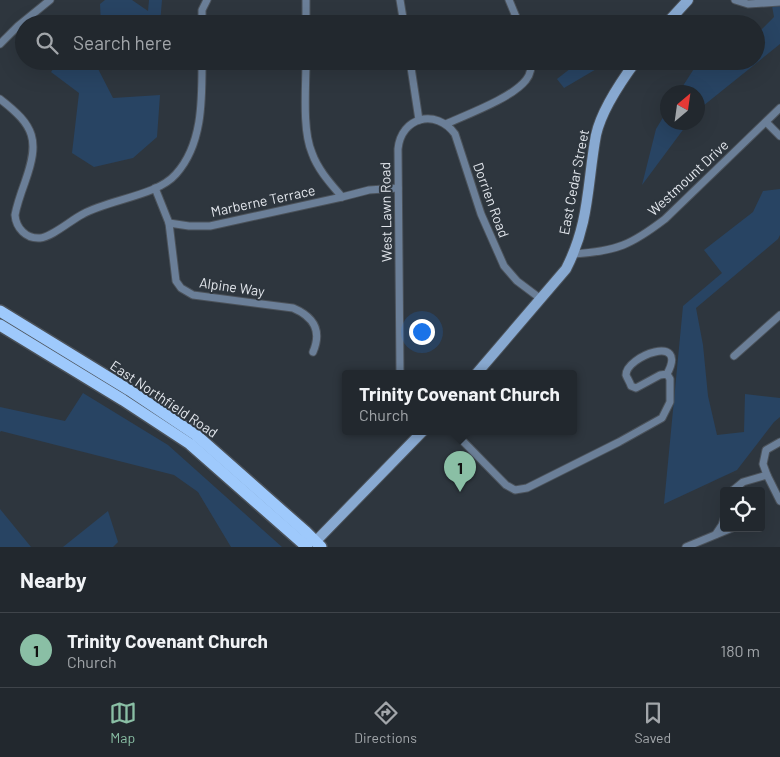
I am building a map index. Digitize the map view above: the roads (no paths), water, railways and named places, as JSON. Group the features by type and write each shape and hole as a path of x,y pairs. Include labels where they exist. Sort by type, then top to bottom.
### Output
{"main road":[{"path":"674,15 688,0"},
{"name":"East Cedar Street","path":"480,370 541,300 566,269 574,254 587,210 597,134 605,112 631,70"},
{"name":"East Northfield Road","path":"0,311 15,328 176,429 196,435 313,546"},
{"name":"East Northfield Road","path":"0,325 15,328"},
{"path":"313,546 419,435"}],"street":[{"path":"32,15 50,0"},
{"path":"202,15 202,10 207,0"},
{"path":"306,0 306,15"},
{"path":"400,0 402,15"},
{"path":"509,0 515,15"},
{"path":"735,0 748,4 780,2"},
{"path":"0,44 15,29"},
{"path":"0,99 25,121 33,144 34,155 20,194 15,215 19,229 26,235 35,238 44,237 94,207 155,188 168,182 177,174 191,149 198,127 201,105 202,70"},
{"path":"306,70 306,117 311,152 324,175 342,198"},
{"path":"411,70 419,120 431,119 446,124 506,96 526,80 531,70"},
{"name":"Westmount Drive","path":"574,254 612,250 629,244 646,234 665,220 780,108"},
{"name":"West Lawn Road","path":"400,370 398,143 408,126 419,120"},
{"path":"766,122 780,136"},
{"name":"Dorrien Road","path":"446,124 456,137 481,214 504,266 516,281 541,300"},
{"path":"155,188 169,222"},
{"name":"Marberne Terrace","path":"169,222 189,226 210,226 342,198 369,190 398,188"},
{"name":"Alpine Way","path":"169,222 176,281 181,288 193,295 293,308 302,312 314,324 317,343 313,352"},
{"path":"734,356 780,315"},
{"path":"457,435 506,486 515,490 527,488 619,442 662,418 670,402 670,379 667,374 672,360 670,354 663,350 658,350 634,362 626,375 631,386 636,388 660,375 667,374"},
{"path":"780,442 766,450 763,464 780,502"},
{"path":"737,487 743,482 767,474"},
{"path":"716,535 720,528"},
{"path":"686,547 723,532"}],"place":[{"name":"Trinity Covenant Church","path":"460,492"}]}
